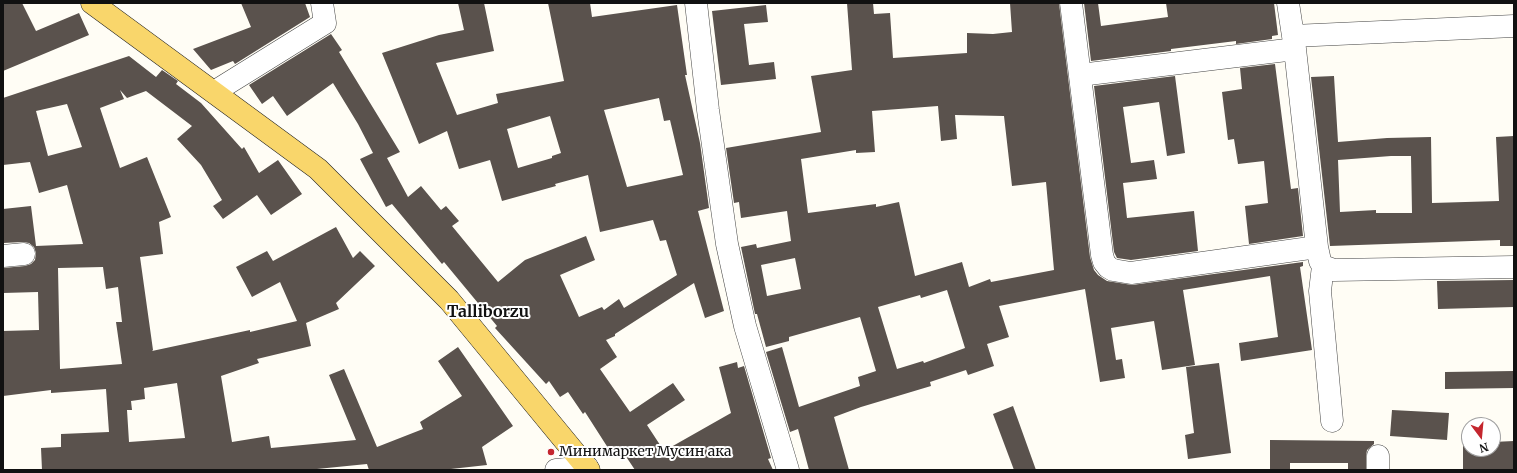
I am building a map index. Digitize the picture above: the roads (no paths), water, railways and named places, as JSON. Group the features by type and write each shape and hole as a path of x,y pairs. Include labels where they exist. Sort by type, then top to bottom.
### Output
{"main road":[{"path":"92,3 318,169 449,300 588,469"}],"street":[{"path":"214,92 325,23 322,3"},
{"path":"696,3 708,110 727,244 745,326 788,470"},
{"path":"1070,3 1102,255 1104,262 1113,270 1131,273 1320,257 1334,270 1514,266"},
{"path":"1288,3 1320,257 1320,291 1332,420"},
{"path":"1080,75 1294,43 1514,26"},
{"path":"3,256 24,254"},
{"path":"556,470 588,469"}],"place":[{"name":"Минимаркет Мусин ака","path":"551,452"}],"district":[{"name":"Talliborzu","path":"488,312"}]}
